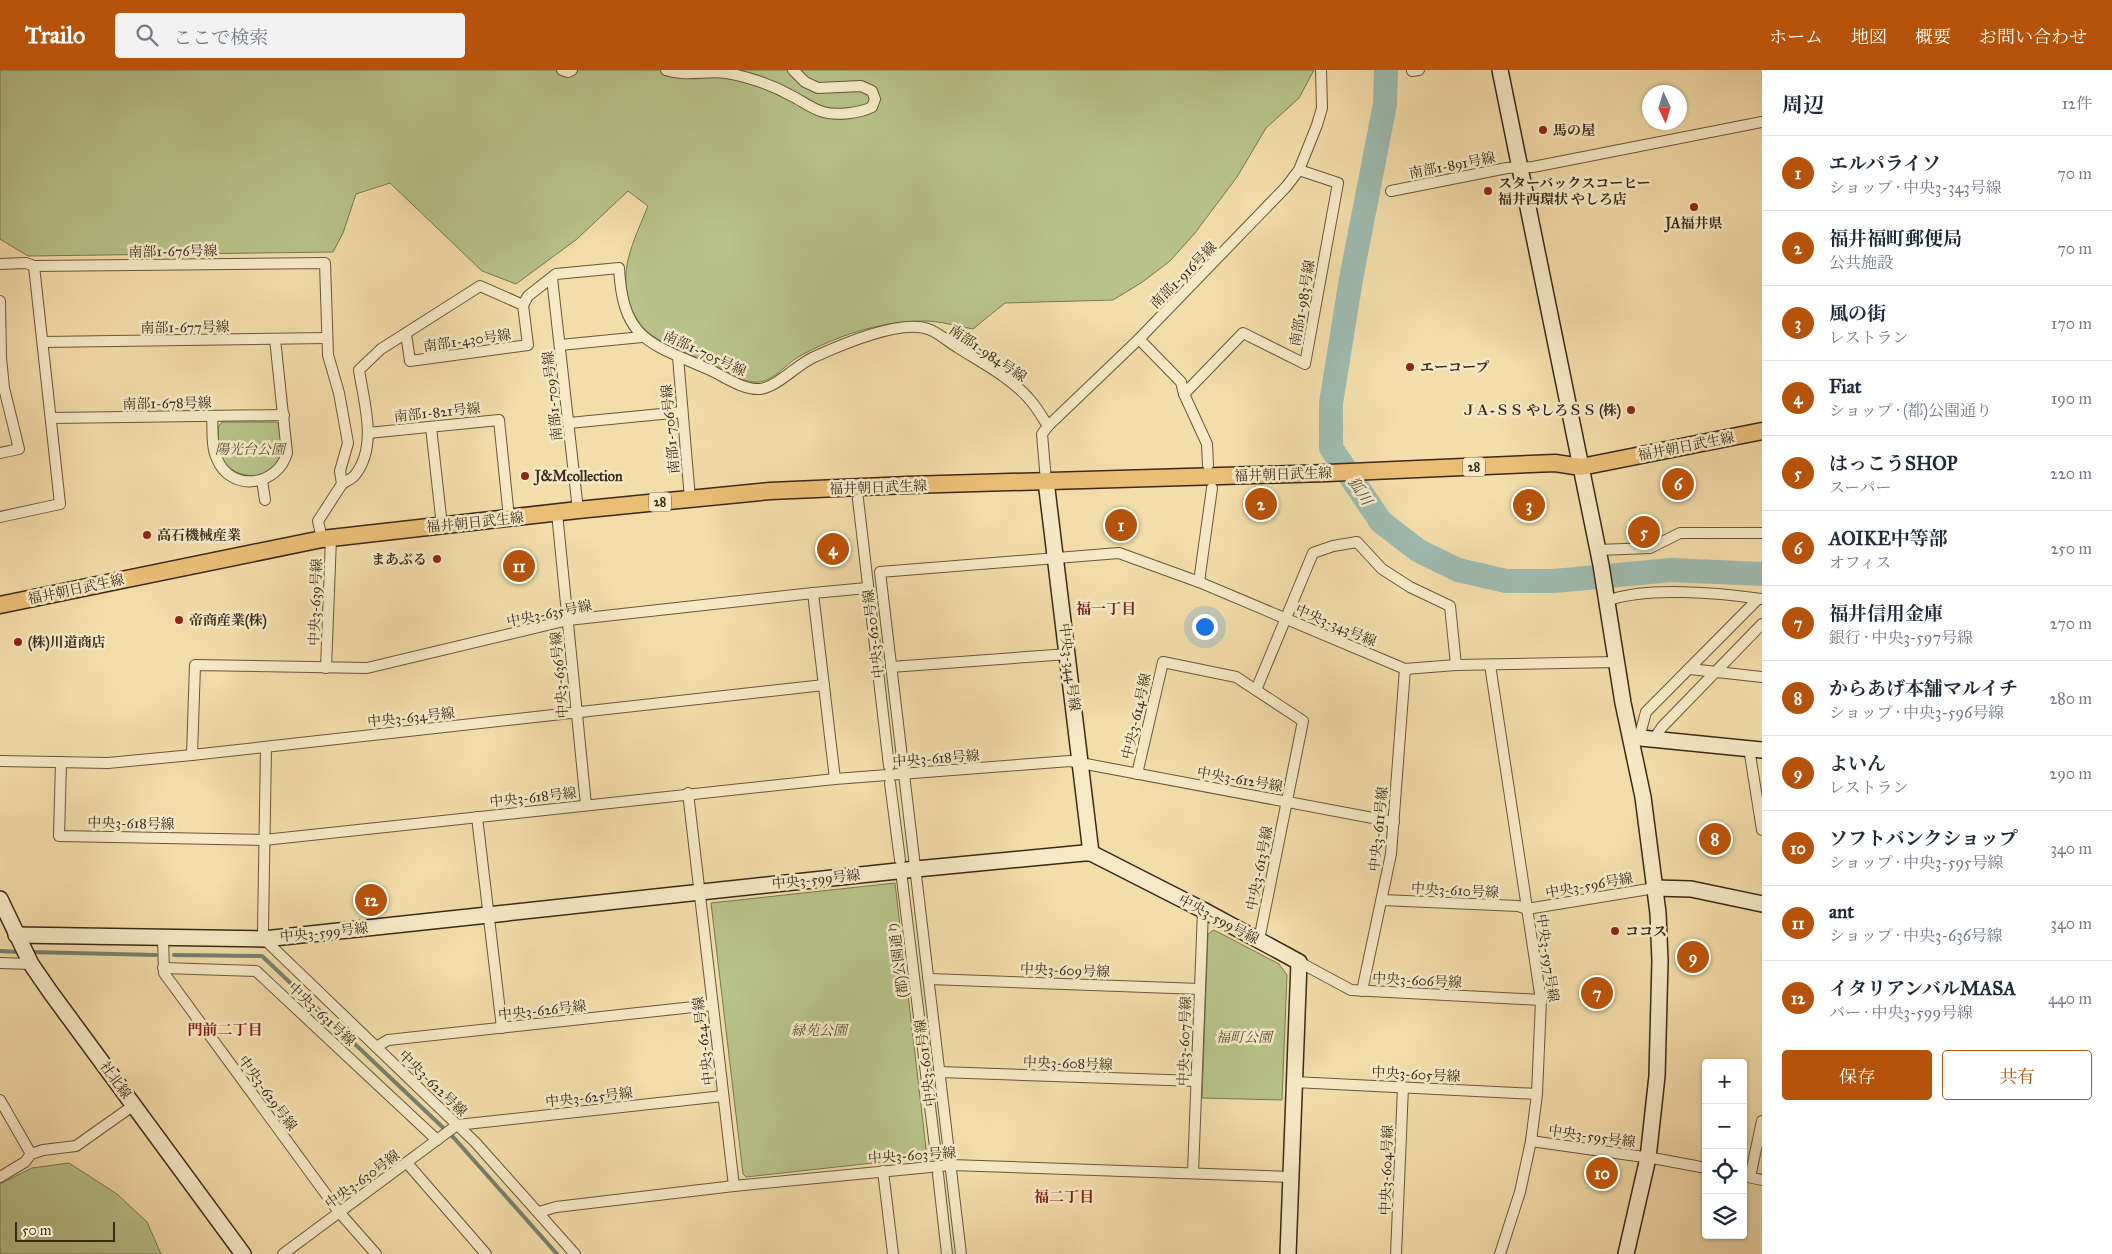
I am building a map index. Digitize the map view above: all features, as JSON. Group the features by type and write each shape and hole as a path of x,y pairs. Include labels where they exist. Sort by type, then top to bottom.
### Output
{"main road":[{"name":"福井朝日武生線","path":"0,605 327,539 578,510 780,490 1327,473 1555,463 1581,467 1762,431"}],"street":[{"path":"562,70 568,72 572,70"},
{"path":"666,70 678,74 725,72 755,80 791,95 823,112 864,111 872,107 875,99 872,91 861,86 818,88 805,82 793,70"},
{"name":"南部1-916号線","path":"1048,426 1140,339 1268,208 1299,170 1322,108 1321,70"},
{"path":"1500,70 1601,565 1616,662 1635,737 1655,888 1660,961 1657,1076 1648,1158 1626,1254"},
{"name":"南部1-891号線","path":"1391,191 1762,122"},
{"name":"南部1-983号線","path":"1184,394 1243,333 1305,364 1338,183 1299,170"},
{"path":"0,264 26,263 34,266 60,504 0,517"},
{"name":"南部1-676号線","path":"34,266 325,263 328,355 339,394 348,442 340,471 342,484"},
{"name":"南部1-705号線","path":"523,305 528,296 556,274 619,268 621,297 633,326 642,337 678,357 732,381 748,387 762,389 806,360 841,344 880,332 905,328 928,329"},
{"name":"南部1-709号線","path":"552,278 578,510"},
{"name":"南部1-430号線","path":"342,484 354,476 365,457 368,433 359,370 382,349 480,286 523,305 528,345 410,361 406,334"},
{"path":"0,301 2,388 19,449 0,453"},
{"name":"南部1-984号線","path":"928,329 1012,383 1030,400 1048,426"},
{"path":"560,345 642,337"},
{"name":"南部1-677号線","path":"43,342 327,338"},
{"path":"212,416 215,454 224,470 233,478 253,482 262,480 273,474 284,463 287,453 275,339"},
{"path":"1140,339 1181,382 1184,394 1207,444 1208,465"},
{"name":"南部1-706号線","path":"678,357 690,499"},
{"path":"569,422 682,412"},
{"name":"南部1-678号線","path":"51,418 284,415"},
{"name":"南部1-821号線","path":"368,433 499,420 509,518"},
{"path":"1046,482 1042,434 1048,426"},
{"path":"431,427 442,526"},
{"path":"262,480 265,500"},
{"name":"中央3-344号線","path":"1046,482 1082,763 1091,853"},
{"path":"327,539 318,520 342,484"},
{"path":"1199,582 1212,488"},
{"path":"858,499 889,766"},
{"name":"中央3-636号線","path":"557,513 586,805"},
{"path":"1598,550 1650,548 1680,533 1762,533"},
{"name":"中央3-639号線","path":"326,668 327,539"},
{"path":"1256,690 1313,553 1333,546 1357,542 1389,573 1410,588 1450,606 1456,665"},
{"name":"中央3-343号線","path":"1056,559 1118,553 1199,582 1405,668 1456,665 1616,662"},
{"name":"中央3-620号線","path":"916,869 880,572 1056,559"},
{"name":"中央3-635号線","path":"192,755 195,665 367,668 568,620 867,588"},
{"path":"814,593 835,778"},
{"path":"1607,599 1660,593 1700,593 1760,599"},
{"path":"1635,737 1646,712 1760,599"},
{"path":"1654,739 1662,726 1762,624"},
{"path":"891,667 1068,654"},
{"name":"中央3-614号線","path":"1137,774 1163,662 1236,677 1303,721 1287,801"},
{"name":"中央3-597号線","path":"1490,665 1541,1000 1537,1094 1531,1141 1520,1192 1500,1254"},
{"name":"中央3-611号線","path":"1362,991 1391,854 1405,668"},
{"path":"1690,669 1762,677"},
{"name":"中央3-634号線","path":"0,761 108,763 824,685"},
{"path":"1635,737 1755,749 1762,825"},
{"path":"264,939 266,747"},
{"name":"中央3-618号線","path":"61,762 59,836 264,840 835,778 1070,761 1082,763"},
{"name":"中央3-612号線","path":"1082,763 1394,822"},
{"path":"890,783 900,860"},
{"name":"中央3-624号線","path":"688,793 734,1186"},
{"name":"中央3-613号線","path":"1259,940 1287,801"},
{"path":"477,817 502,1028"},
{"name":"中央3-599号線","path":"25,951 163,937 264,939 916,869 1091,853 1299,962"},
{"name":"中央3-601号線","path":"916,869 961,1254"},
{"name":"(都)公園通り","path":"902,879 936,1155"},
{"path":"1655,888 1691,889 1762,904"},
{"name":"中央3-596号線","path":"1527,909 1655,888"},
{"name":"社北線","path":"0,899 25,951 243,1254"},
{"name":"中央3-610号線","path":"1382,900 1518,906 1527,909"},
{"name":"中央3-607号線","path":"1193,1173 1203,910"},
{"path":"163,937 163,968"},
{"name":"中央3-622号線","path":"264,939 376,1047 539,1212 575,1254"},
{"path":"0,963 25,951"},
{"path":"1288,1254 1299,962"},
{"name":"中央3-606号線","path":"1299,962 1351,990 1541,1000"},
{"name":"中央3-631号線","path":"163,968 256,971 440,1138"},
{"name":"中央3-629号線","path":"163,968 164,973 339,1212 376,1254"},
{"name":"中央3-609号線","path":"929,979 1200,989"},
{"name":"中央3-626号線","path":"376,1047 388,1040 712,1005"},
{"name":"中央3-608号線","path":"940,1072 1196,1081"},
{"name":"中央3-605号線","path":"1294,1082 1537,1094"},
{"name":"中央3-604号線","path":"1396,1254 1403,1087"},
{"name":"中央3-625号線","path":"454,1127 723,1096"},
{"path":"0,1100 31,1154"},
{"path":"0,1176 25,1162 31,1154 43,1150 76,1146 134,1105"},
{"path":"1762,1121 1747,1176 1762,1180"},
{"name":"中央3-630号線","path":"283,1254 454,1127"},
{"name":"中央3-595号線","path":"1531,1141 1702,1167"},
{"path":"407,1163 486,1254"},
{"name":"中央3-603号線","path":"539,1212 556,1207 734,1186 951,1165 1291,1177"},
{"path":"883,1171 893,1254"},
{"path":"938,1174 948,1254"}],"green space":[{"path":"0,70 1314,70 1299,98 1266,128 1237,177 1195,233 1170,261 1141,283 1113,300 1005,303 973,329 924,321 875,327 843,336 813,349 793,360 771,378 760,382 753,382 738,378 704,360 669,346 650,334 640,323 632,310 628,296 626,270 633,244 648,206 628,191 577,239 516,284 482,271 390,183 356,194 343,233 333,252 28,256 0,239"},
{"name":"陽光台公園","path":"222,422 276,422 280,426 282,447 278,463 271,470 254,476 235,472 228,466 220,454 218,427"},
{"name":"緑苑公園","path":"895,883 927,1157 746,1177 743,1174 711,903"},
{"name":"福町公園","path":"1214,930 1279,964 1287,975 1282,1100 1202,1098 1208,934"},
{"path":"69,1163 117,1194 147,1222 161,1254 0,1254 0,1184 32,1168"}],"waterway":[{"name":"狐川","path":"1386,70 1385,104 1351,279 1331,403 1331,448 1381,522 1419,551 1458,570 1506,581 1554,581 1671,570 1762,574"},
{"path":"0,951 20,952"},
{"path":"30,952 156,955"},
{"path":"174,955 262,956 454,1138 557,1254"}],"place":[{"name":"馬の屋","path":"1543,130"},
{"name":"スターバックスコーヒー 福井西環状 やしろ店","path":"1488,191"},
{"name":"JA福井県","path":"1694,207"},
{"name":"エーコープ","path":"1410,367"},
{"name":"ＪＡ-ＳＳ やしろＳＳ (株)","path":"1631,410"},
{"name":"J&Mcollection","path":"525,476"},
{"name":"AOIKE中等部","path":"1678,484"},
{"name":"福井福町郵便局","path":"1261,504"},
{"name":"風の街","path":"1529,505"},
{"name":"エルパライソ","path":"1121,525"},
{"name":"はっこうSHOP","path":"1644,532"},
{"name":"高石機械産業","path":"147,535"},
{"name":"Fiat","path":"833,549"},
{"name":"まあぶる","path":"437,559"},
{"name":"ant","path":"519,566"},
{"name":"帝商産業(株)","path":"179,620"},
{"name":"(株)川道商店","path":"18,642"},
{"name":"からあげ本舗マルイチ","path":"1715,839"},
{"name":"イタリアンバルMASA","path":"371,900"},
{"name":"ココス","path":"1615,931"},
{"name":"よいん","path":"1693,957"},
{"name":"福井信用金庫","path":"1597,993"},
{"name":"ソフトバンクショップ","path":"1602,1173"}],"district":[{"name":"福一丁目","path":"1106,609"},
{"name":"門前二丁目","path":"225,1030"},
{"name":"福二丁目","path":"1064,1197"}]}
